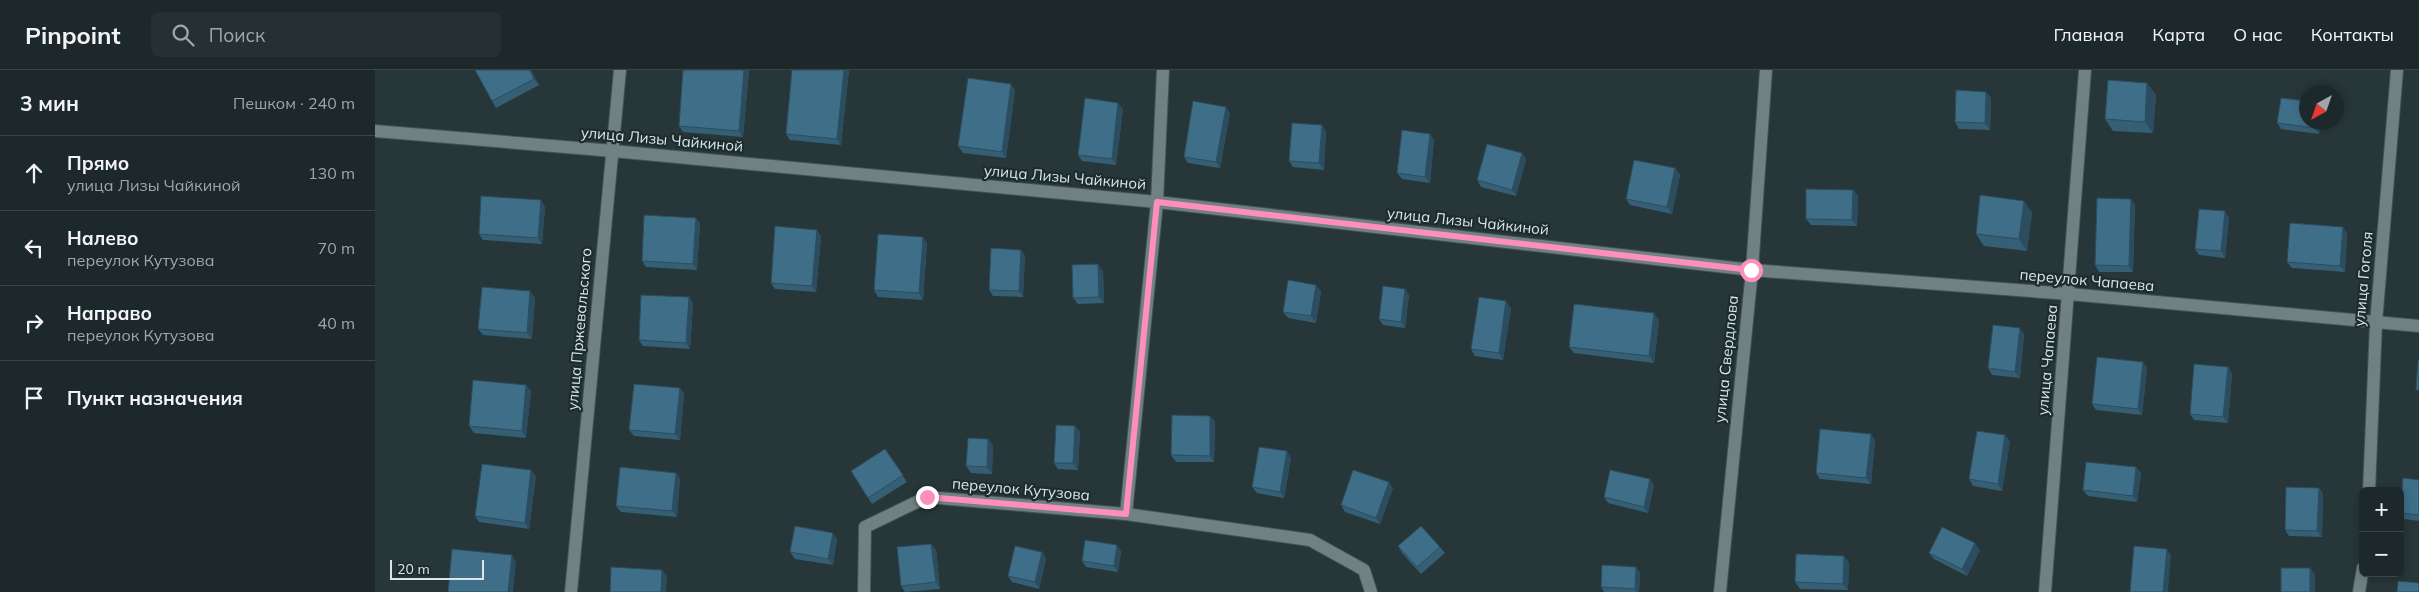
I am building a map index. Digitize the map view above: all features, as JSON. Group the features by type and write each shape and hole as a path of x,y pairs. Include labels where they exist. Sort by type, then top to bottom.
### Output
{"street":[{"name":"улица Пржевальского","path":"571,592 620,70"},
{"path":"1126,514 1157,202 1163,70"},
{"name":"улица Свердлова","path":"1720,592 1751,270 1766,70"},
{"name":"улица Чапаева","path":"2045,592 2085,70"},
{"name":"улица Гоголя","path":"2369,487 2376,323 2397,70"},
{"name":"улица Лизы Чайкиной","path":"375,131 613,151 1157,202 1751,270"},
{"name":"переулок Чапаева","path":"1751,270 2069,294 2419,326"},
{"name":"переулок Кутузова","path":"864,592 865,527 927,497 1126,514 1310,540 1364,570 1371,592"},
{"path":"2359,592 2362,577"}],"building":[{"path":"475,70 530,70 534,79 492,101"},
{"path":"683,70 744,70 739,131 679,126"},
{"path":"792,70 844,70 837,139 786,134"},
{"path":"968,78 1011,84 1002,152 958,146"},
{"path":"2108,80 2147,83 2145,122 2105,119"},
{"path":"1956,90 1986,92 1985,123 1955,122"},
{"path":"1085,98 1118,103 1112,159 1078,155"},
{"path":"2281,98 2299,100 2299,126 2277,123"},
{"path":"1193,101 1226,107 1216,162 1184,157"},
{"path":"1292,123 1322,125 1319,163 1289,161"},
{"path":"1402,130 1430,134 1425,177 1397,173"},
{"path":"1487,144 1522,153 1512,190 1477,180"},
{"path":"1634,160 1675,168 1667,207 1626,199"},
{"path":"1806,189 1853,190 1852,220 1806,219"},
{"path":"1980,195 2024,201 2019,239 1976,234"},
{"path":"481,196 541,200 538,238 479,234"},
{"path":"2097,198 2131,199 2129,266 2095,265"},
{"path":"2199,209 2225,211 2221,251 2195,249"},
{"path":"644,215 696,218 693,264 642,261"},
{"path":"2290,223 2343,227 2340,266 2287,262"},
{"path":"775,226 817,230 812,286 771,283"},
{"path":"878,234 923,237 919,293 874,290"},
{"path":"991,248 1021,250 1019,291 989,290"},
{"path":"1098,264 1099,297 1073,298 1072,265"},
{"path":"1288,280 1316,285 1311,316 1283,312"},
{"path":"1383,286 1405,289 1401,322 1379,319"},
{"path":"482,287 530,291 527,333 478,329"},
{"path":"641,295 689,297 686,343 639,340"},
{"path":"1479,297 1506,301 1499,353 1471,349"},
{"path":"1574,304 1654,313 1649,356 1569,347"},
{"path":"1993,325 2020,328 2015,372 1988,368"},
{"path":"2097,357 2143,362 2138,409 2092,404"},
{"path":"2418,360 2419,390 2416,390"},
{"path":"2194,364 2228,367 2223,417 2190,414"},
{"path":"473,380 526,385 522,431 469,426"},
{"path":"634,384 680,388 675,434 629,430"},
{"path":"1172,415 1210,416 1210,456 1171,455"},
{"path":"1056,425 1075,426 1073,463 1054,463"},
{"path":"1820,429 1871,434 1866,478 1816,473"},
{"path":"1977,431 2005,435 1998,484 1969,479"},
{"path":"968,438 988,439 987,467 966,466"},
{"path":"1259,447 1287,451 1280,492 1252,487"},
{"path":"885,449 903,475 868,498 851,471"},
{"path":"2086,462 2136,467 2133,496 2083,490"},
{"path":"482,464 531,470 525,523 475,516"},
{"path":"620,467 676,473 672,511 616,506"},
{"path":"1353,470 1389,482 1376,518 1341,505"},
{"path":"1610,470 1650,479 1644,507 1604,497"},
{"path":"2403,478 2419,480 2419,515 2404,513 2404,487 2402,487"},
{"path":"2286,487 2319,488 2317,531 2285,530"},
{"path":"795,526 833,533 828,559 790,552"},
{"path":"1421,526 1440,547 1417,567 1398,546"},
{"path":"1942,527 1975,543 1962,569 1929,553"},
{"path":"1085,540 1117,545 1114,566 1082,561"},
{"path":"931,544 936,582 901,586 897,547"},
{"path":"1015,546 1042,552 1035,582 1008,576"},
{"path":"2134,546 2167,549 2163,592 2130,592"},
{"path":"452,549 512,555 508,592 448,592"},
{"path":"1796,554 1844,556 1843,584 1795,582"},
{"path":"1602,565 1636,567 1635,589 1601,587"},
{"path":"611,567 662,570 661,592 610,592"},
{"path":"2281,568 2310,568 2310,592 2281,592"},
{"path":"2398,581 2419,583 2419,592 2397,592"}],"route":[{"path":"927,497 1126,514 1157,202 1751,270"}]}
